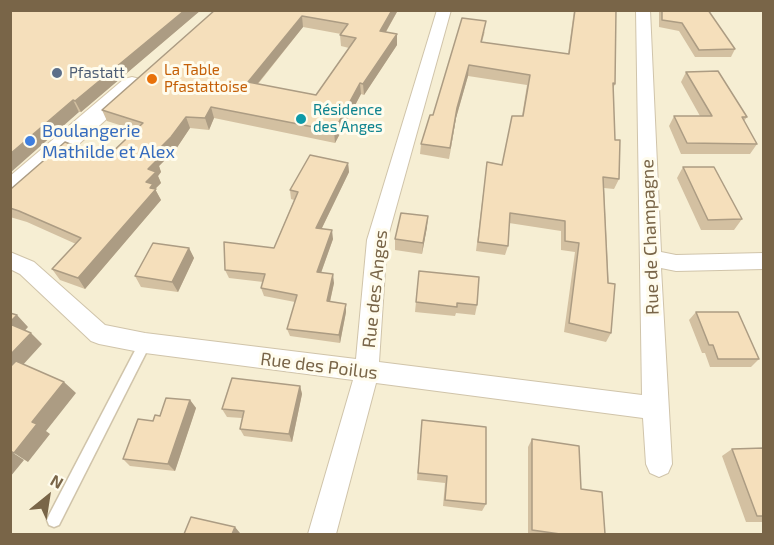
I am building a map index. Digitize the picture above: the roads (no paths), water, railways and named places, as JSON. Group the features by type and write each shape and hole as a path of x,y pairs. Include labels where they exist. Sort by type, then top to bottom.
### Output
{"main road":[{"path":"10,191 152,66"}],"street":[{"name":"Rue des Anges","path":"322,534 367,372 377,240 444,10"},
{"name":"Rue de Champagne","path":"643,10 655,408 659,464"},
{"path":"650,258 676,263 764,261"},
{"name":"Rue des Poilus","path":"10,260 27,268 99,334 146,343 655,408"}],"lane":[{"path":"54,519 146,343"}],"place":[{"name":"Pfastatt","path":"57,73"},
{"name":"La Table Pfastattoise","path":"152,79"},
{"name":"Résidence des Anges","path":"301,119"},
{"name":"Boulangerie Mathilde et Alex","path":"30,141"}]}
